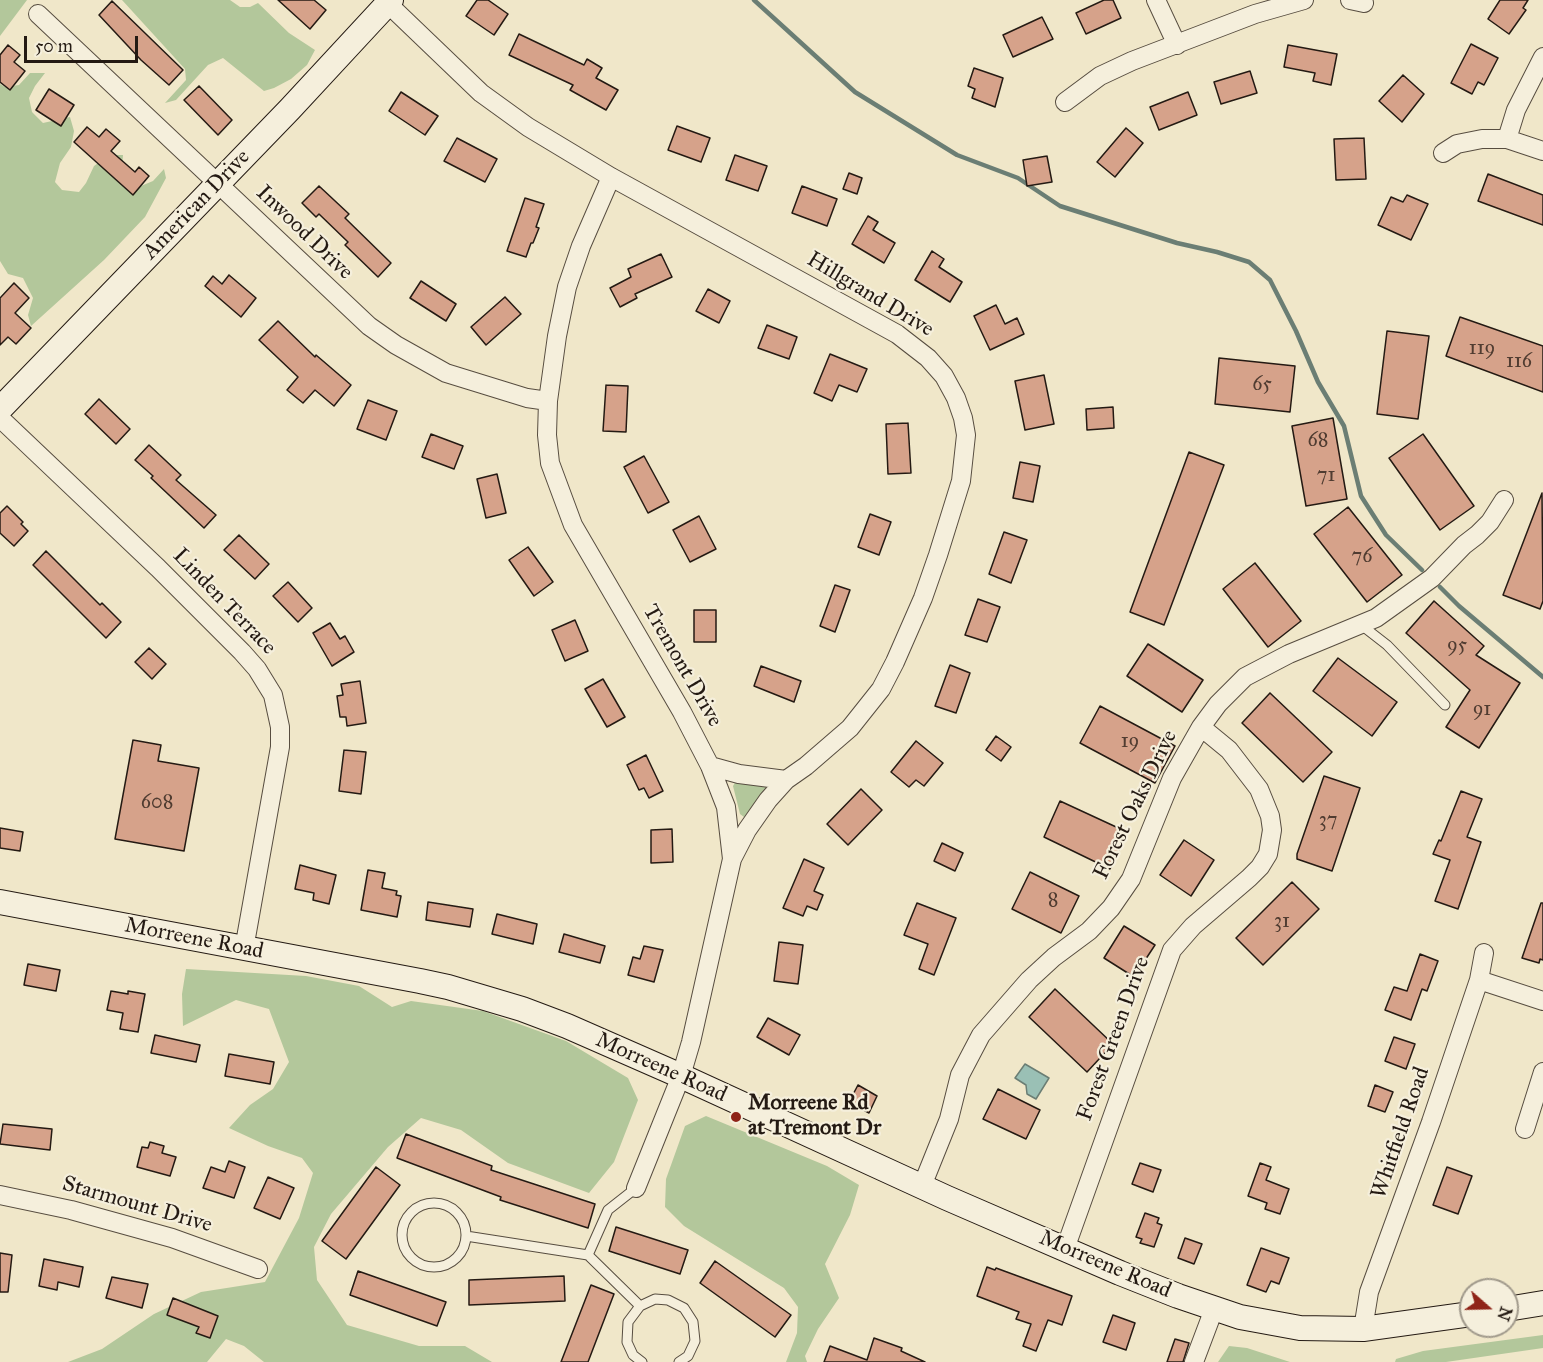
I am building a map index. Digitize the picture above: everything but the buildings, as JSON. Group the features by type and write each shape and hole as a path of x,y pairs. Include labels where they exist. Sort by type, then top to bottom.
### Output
{"street":[{"path":"1156,0 1177,45"},
{"path":"1065,102 1100,76 1132,61 1256,14 1304,0"},
{"name":"Hillgrand Drive","path":"387,1 481,93 528,127 611,177 906,339 944,376 957,398 966,435 961,481 927,587 895,662 881,689 849,728 806,766 786,780 747,830 732,859"},
{"name":"American Drive","path":"0,409 218,183 387,1"},
{"name":"Inwood Drive","path":"38,14 369,326 396,345 446,373 500,390 548,401"},
{"path":"1507,139 1516,110 1543,57"},
{"path":"1443,153 1457,144 1482,139 1507,139 1543,151"},
{"name":"Tremont Drive","path":"611,177 581,246 567,287 557,336 548,401 547,435 550,463 573,525 710,766 726,807 732,859 691,1042 681,1076 636,1188"},
{"name":"Linden Terrace","path":"0,418 158,568 242,652 257,669 273,695 280,727 280,747 244,949"},
{"name":"Forest Oaks Drive","path":"922,1186 949,1119 960,1075 981,1035 1029,980 1054,957 1089,931 1111,908 1131,879 1144,852 1172,778 1201,727 1218,704 1245,677 1289,654 1376,618 1432,578 1490,522 1504,500"},
{"name":"Forest Green Drive","path":"1065,1249 1172,950 1193,926 1249,878 1268,854 1272,830 1270,816 1259,789 1240,761 1201,727"},
{"path":"710,766 739,774 786,780"},
{"name":"Morreene Road","path":"0,902 420,981 476,995 567,1026 1065,1249 1142,1282 1240,1317 1281,1326 1363,1329 1459,1316"},
{"name":"Whitfield Road","path":"1363,1329 1369,1292 1431,1122 1479,980 1484,953"},
{"path":"1479,980 1543,1001"},
{"path":"1525,1129 1543,1072"},
{"name":"Starmount Drive","path":"0,1196 71,1210 172,1238 258,1269"},
{"path":"1519,1307 1543,1303"},
{"path":"1194,1362 1214,1309"}],"lane":[{"path":"1360,624 1387,645 1445,705"},
{"path":"588,1255 608,1210 636,1188"},
{"path":"438,1203 453,1209 462,1219 466,1236 464,1247 458,1256 449,1264 440,1267 420,1265 408,1256 401,1240 406,1217 422,1204 438,1203"},
{"path":"466,1236 588,1255 640,1306"},
{"path":"642,1362 633,1355 627,1342 628,1322 640,1306 655,1299 669,1300 684,1308 693,1322 695,1341 688,1356 679,1362"}],"green space":[{"path":"0,0 27,0 0,36"},
{"path":"122,0 230,0 240,7 250,7 258,3 289,33 315,50 307,65 291,79 264,91 223,58 208,65 176,100 165,103 186,80 185,69"},
{"path":"30,73 45,73 29,98 32,112 43,123 70,117 74,131 71,147 60,163 55,182 62,190 79,192 94,166 109,155 123,155 122,169 141,186 153,181 164,169 166,178 145,217 104,260 31,326 28,315 33,298 23,278 8,274 0,261 0,84 5,87 19,85"},
{"path":"736,781 766,787 744,817 740,814 733,786"},
{"path":"186,969 306,976 359,986 392,1007 411,1001 483,1011 566,1041 628,1078 638,1100 614,1162 589,1193 508,1163 461,1130 421,1118 388,1147 331,1214 314,1247 317,1280 347,1325 419,1346 465,1346 492,1362 264,1362 244,1346 226,1339 207,1362 68,1362 102,1349 154,1314 201,1292 265,1282 299,1218 313,1173 302,1158 268,1146 229,1128 250,1105 273,1089 289,1062 269,1009 236,1000 183,1026 182,994"},
{"path":"706,1116 827,1166 859,1185 850,1215 825,1264 839,1298 818,1329 805,1356 807,1362 786,1362 797,1333 798,1307 784,1288 684,1226 665,1207 666,1179 685,1126"},
{"path":"1543,1335 1543,1348 1446,1362 1395,1362 1396,1359 1423,1351"},
{"path":"1229,1346 1247,1348 1290,1362 1218,1362"}],"water":[{"path":"1025,1064 1049,1078 1036,1099 1027,1094 1026,1085 1015,1078"}],"waterway":[{"path":"754,0 855,92 957,155 1018,178 1060,206 1177,243 1249,262 1270,280 1296,331 1318,382 1344,426 1361,496 1386,535 1422,570"},
{"path":"1440,587 1459,606 1543,677"}],"place":[{"name":"Morreene Rd at Tremont Dr","path":"736,1117"}]}
